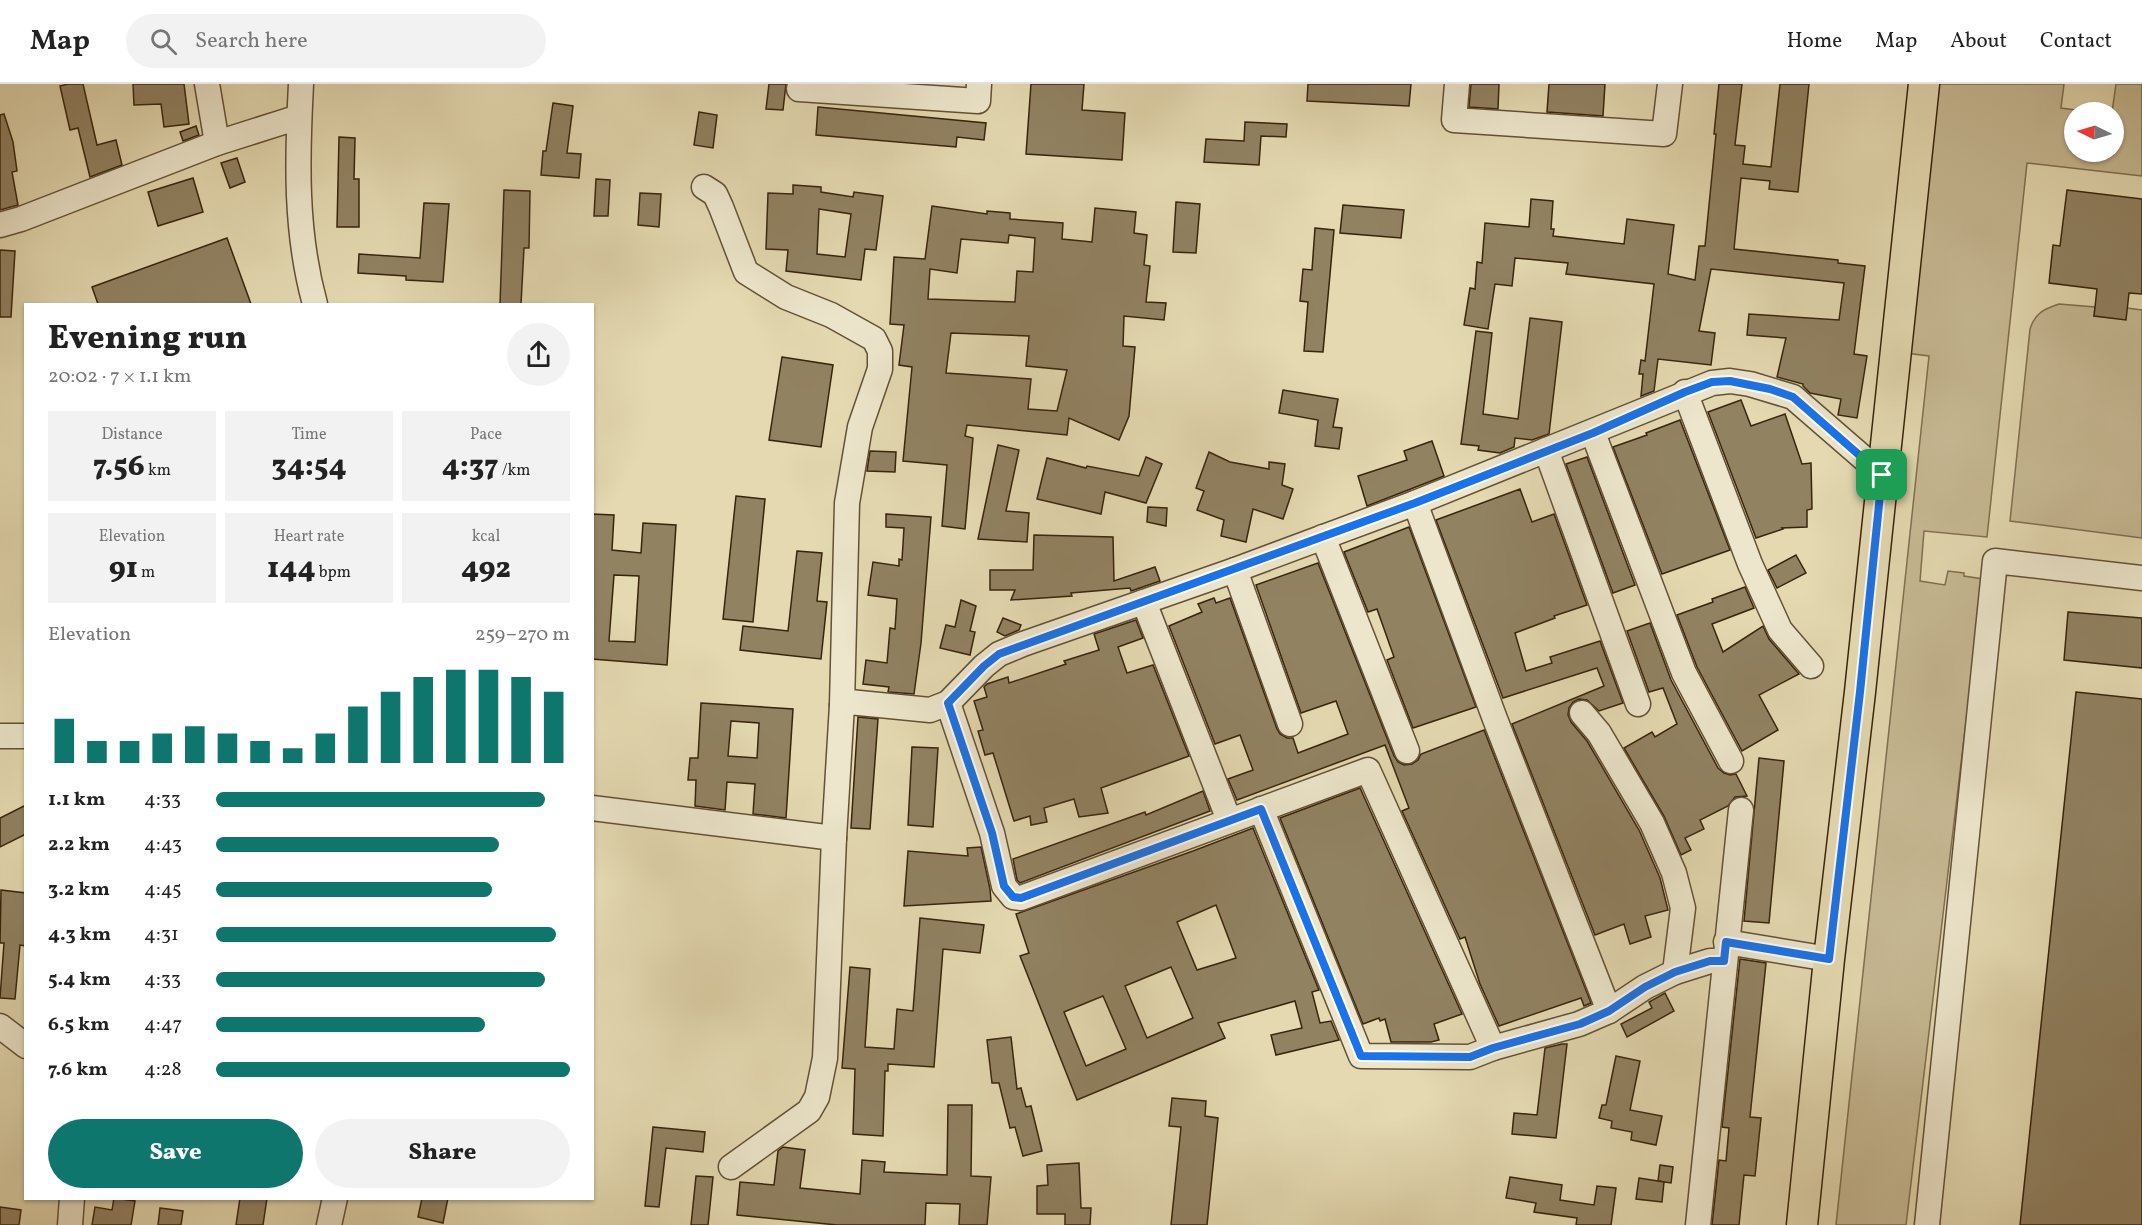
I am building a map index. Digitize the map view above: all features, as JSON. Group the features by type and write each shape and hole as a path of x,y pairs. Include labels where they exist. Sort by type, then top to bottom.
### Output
{"main road":[{"path":"1802,1225 1924,84"}],"street":[{"path":"207,84 217,143"},
{"path":"301,84 299,211 304,254 315,303"},
{"path":"799,89 978,100 979,84"},
{"path":"1457,84 1455,120 1664,134 1670,84"},
{"path":"0,225 21,219 217,143 299,117"},
{"path":"704,187 715,194 746,272 786,297 831,315 874,339 880,351 880,369 860,428 847,503 842,705 825,1058 817,1097 808,1111 731,1167"},
{"path":"842,705 849,702 930,710 948,703 999,654 1415,503 1593,433 1712,382 1730,381 1770,389 1793,397 1882,475"},
{"path":"1685,392 1750,564 1780,630 1811,666"},
{"path":"1593,433 1684,673 1731,760"},
{"path":"1546,450 1638,704"},
{"path":"1415,503 1495,718 1609,1011"},
{"path":"1323,537 1407,751"},
{"path":"1928,1225 1995,561 2142,578"},
{"path":"1235,570 1290,724"},
{"path":"1144,602 1229,820"},
{"path":"948,703 992,833 1004,886 1013,897 1021,898 1368,770 1493,1048"},
{"path":"1582,713 1599,734 1652,823 1674,873 1683,908 1675,972"},
{"path":"0,736 24,736"},
{"path":"594,808 834,838"},
{"path":"1261,809 1361,1056 1470,1057 1493,1048 1580,1024 1609,1011 1645,987 1675,972 1710,961 1725,952 1829,959"},
{"path":"1698,1225 1741,810"},
{"path":"0,1026 24,1044"},
{"path":"70,1225 72,1200"},
{"path":"329,1225 335,1200"}],"shaded area":[{"path":"1936,84 2064,84 2061,108 2064,108 2064,162 2124,162 2124,102 2113,102 2116,84 2142,84 2142,176 2027,163 1987,537 1924,531 1920,581 1945,585 1948,571 1983,579 1906,1225 1836,1225 1929,356 1905,353"},
{"path":"2059,304 2095,307 2094,316 2127,308 2142,310 2142,538 2010,521 2030,329 2041,312"}],"building":[{"path":"83,84 97,145 116,140 122,165 90,177 78,128 70,130 60,86"},
{"path":"133,84 184,84 189,124 164,127 161,104 134,105"},
{"path":"769,84 786,84 783,110 766,109"},
{"path":"1031,84 1084,84 1082,110 1125,113 1122,160 1026,154"},
{"path":"1308,84 1411,84 1409,106 1307,101"},
{"path":"1471,84 1499,84 1498,109 1469,107"},
{"path":"1549,84 1605,84 1603,116 1547,112"},
{"path":"1719,84 1742,84 1735,145 1745,146 1743,164 1771,167 1780,84 1809,84 1798,192 1769,189 1770,181 1741,178 1734,249 1838,260 1838,263 1865,266 1854,354 1867,356 1857,418 1838,415 1841,399 1810,393 1803,384 1777,377 1786,338 1747,335 1749,314 1839,320 1844,283 1711,269 1699,331 1715,333 1711,365 1658,359 1654,391 1641,396 1643,374 1639,374 1641,360 1645,361 1654,284 1566,274 1568,263 1515,258 1512,286 1495,284 1488,329 1464,325 1470,288 1475,289 1477,262 1482,263 1485,223 1529,227 1531,199 1553,201 1551,229 1554,229 1553,236 1624,244 1627,219 1674,225 1668,274 1695,280 1699,246 1705,246"},
{"path":"553,103 573,106 567,153 581,154 579,178 541,175 543,151 546,151"},
{"path":"818,107 986,123 984,140 957,137 956,147 816,135"},
{"path":"699,112 717,115 713,148 694,145"},
{"path":"4,114 13,142 17,171 12,172 18,205 0,210 0,115"},
{"path":"1245,122 1287,124 1286,137 1261,136 1259,165 1204,162 1206,139 1244,141"},
{"path":"196,126 199,135 183,141 180,132"},
{"path":"339,137 355,138 354,179 359,179 359,227 337,227"},
{"path":"237,158 245,182 230,188 221,163"},
{"path":"193,178 203,212 158,226 148,192"},
{"path":"596,179 610,180 608,216 594,216"},
{"path":"793,185 821,187 821,192 853,197 854,192 883,196 876,250 865,249 861,280 786,271 788,250 766,249 768,193 793,194","holes":["819,209 851,214 845,257 817,254"]},
{"path":"504,190 530,191 529,248 524,248 521,303 500,303"},
{"path":"2067,190 2142,199 2142,294 2129,293 2126,320 2094,316 2097,289 2049,283 2053,245 2060,246"},
{"path":"640,193 661,194 659,227 638,225"},
{"path":"1176,202 1200,204 1196,253 1173,252"},
{"path":"424,203 449,204 443,282 406,280 406,276 358,273 359,254 420,258"},
{"path":"1343,205 1404,210 1401,238 1340,233"},
{"path":"932,206 987,214 987,211 1010,213 1010,219 1063,223 1062,239 1092,242 1095,208 1136,212 1134,233 1147,235 1144,265 1150,266 1146,302 1166,303 1164,320 1124,316 1123,346 1135,347 1129,416 1119,440 1069,418 1067,435 967,425 965,436 973,438 965,529 942,526 947,465 903,461 912,367 899,365 904,325 890,324 894,257 925,259","holes":["1009,235 1035,238 1033,272 1017,271 1015,302 928,299 930,269 957,273 961,239 1008,243","951,333 1029,336 1026,366 1067,370 1057,411 1028,409 1031,379 946,373"]},
{"path":"1315,228 1334,230 1323,352 1304,351 1308,302 1300,301 1303,269 1312,270"},
{"path":"227,238 251,303 98,303 92,287"},
{"path":"0,250 15,251 11,317 0,317"},
{"path":"1530,318 1562,322 1549,434 1532,440 1515,438 1514,447 1500,453 1478,450 1479,446 1461,444 1476,331 1492,333 1483,414 1518,419"},
{"path":"782,357 833,365 821,447 769,440"},
{"path":"1283,390 1338,399 1333,427 1342,428 1339,449 1315,446 1318,420 1279,413"},
{"path":"1741,400 1751,426 1785,414 1802,464 1811,463 1812,509 1807,510 1807,527 1782,528 1756,538 1708,412"},
{"path":"1680,420 1730,550 1662,574 1613,447"},
{"path":"1432,441 1444,476 1367,506 1358,476 1407,460 1404,451"},
{"path":"998,445 1019,450 1006,511 1029,513 1027,542 978,539"},
{"path":"870,451 896,452 895,472 867,471"},
{"path":"1209,452 1230,462 1269,469 1269,462 1285,464 1282,485 1293,489 1283,519 1253,509 1246,542 1221,536 1224,520 1197,510 1204,491 1196,488"},
{"path":"1146,457 1162,464 1146,503 1105,492 1101,514 1037,499 1047,458 1086,468 1087,466 1139,476"},
{"path":"1587,457 1635,585 1613,593 1566,464"},
{"path":"1520,489 1532,522 1554,514 1587,605 1515,633 1526,671 1552,663 1550,657 1600,641 1623,703 1599,711 1587,700 1579,699 1573,702 1568,715 1587,741 1639,830 1660,878 1668,910 1645,916 1651,937 1630,944 1624,924 1595,935 1512,724 1604,686 1597,668 1503,698 1436,520"},
{"path":"736,496 765,499 753,622 723,619"},
{"path":"1148,507 1167,508 1166,526 1147,522"},
{"path":"594,514 614,515 612,550 641,553 643,523 676,525 667,665 594,659","holes":["614,575 639,576 635,642 609,641"]},
{"path":"886,514 931,517 921,643 914,694 888,692 889,687 863,684 866,660 887,663 890,628 895,629 897,599 868,595 873,562 899,566 899,559 902,560 904,528 886,527"},
{"path":"1409,527 1476,707 1413,728 1387,660 1394,657 1377,609 1368,612 1344,552"},
{"path":"1034,535 1113,537 1114,581 1155,567 1160,581 1131,591 1130,588 1071,593 1072,596 1011,600 1015,590 990,590 990,570 1033,570"},
{"path":"797,551 822,553 817,601 827,602 821,659 740,650 743,626 788,631"},
{"path":"1796,555 1806,573 1777,588 1768,570"},
{"path":"1318,563 1398,762 1404,765 1412,764 1421,754 1484,730 1591,1003 1584,1006 1581,998 1499,1026 1480,984 1465,937 1460,939 1402,811 1409,808 1385,745 1237,800 1228,779 1253,770 1240,735 1215,744 1169,626 1202,612 1198,604 1214,598 1216,603 1230,598 1280,734 1293,738 1298,753 1348,734 1336,701 1301,713 1256,585"},
{"path":"1745,587 1754,608 1712,624 1723,652 1763,626 1769,639 1799,674 1759,695 1778,730 1742,751 1697,667 1677,615"},
{"path":"961,600 976,606 970,631 975,632 970,655 940,648 946,625 955,627"},
{"path":"2068,612 2142,618 2142,668 2064,660"},
{"path":"1003,618 1021,625 1019,630 1005,636 997,632"},
{"path":"1136,620 1143,638 1118,647 1127,673 1153,665 1189,756 1101,788 1108,813 1079,817 1074,799 1044,808 1047,822 1031,825 1030,816 1014,821 993,753 985,755 978,731 983,730 974,701 987,697 984,687 987,684 1008,677 1009,683 1099,650 1094,634"},
{"path":"1650,623 1671,680 1718,768 1730,775 1736,774 1747,796 1735,797 1728,806 1700,820 1704,829 1685,838 1691,850 1681,855 1664,816 1624,748 1652,732 1655,737 1677,724 1663,688 1649,692 1627,631"},
{"path":"2076,692 2142,699 2142,1225 2020,1225"},
{"path":"701,703 793,709 786,818 753,814 755,784 727,782 725,810 695,806 696,780 688,780 690,758 698,758","holes":["731,721 759,723 757,758 728,756"]},
{"path":"858,717 878,719 870,829 851,828"},
{"path":"912,747 938,748 933,827 908,825"},
{"path":"1759,758 1784,761 1769,923 1744,921"},
{"path":"1360,788 1462,1014 1434,1024 1439,1040 1391,1042 1385,1019 1380,1021 1379,1018 1363,1024 1280,818"},
{"path":"1203,791 1210,811 1020,883 1017,880 1013,859 1145,812 1146,815"},
{"path":"24,806 24,835 0,847 0,818"},
{"path":"1253,828 1319,990 1312,992 1320,1023 1331,1021 1339,1040 1276,1055 1271,1035 1302,1028 1295,1001 1218,1023 1225,1038 1077,1100 1020,956 1029,953 1016,914","holes":["1216,905 1236,958 1197,970 1177,922","1171,967 1193,1018 1147,1038 1125,986","1103,996 1126,1049 1086,1066 1064,1012"]},
{"path":"981,847 991,901 904,906 908,851 968,856 967,848"},
{"path":"1,890 24,893 24,946 20,945 15,999 0,998 4,943 0,943"},
{"path":"920,918 984,925 980,953 943,949 934,1067 888,1064 888,1071 885,1071 883,1136 853,1134 855,1069 842,1068 850,967 870,969 865,1047 894,1049 897,1009 913,1011"},
{"path":"1740,959 1766,963 1750,1117 1761,1118 1755,1176 1744,1175 1739,1225 1712,1225 1719,1160 1726,1161 1729,1128 1722,1127"},
{"path":"1665,993 1674,1011 1627,1037 1621,1024 1652,1008 1649,1002"},
{"path":"1011,1037 1017,1089 1021,1088 1026,1107 1031,1106 1042,1151 1023,1156 1015,1127 1010,1128 999,1083 992,1083 987,1040"},
{"path":"1567,1044 1556,1138 1512,1134 1514,1113 1537,1115 1545,1048"},
{"path":"1616,1056 1640,1061 1630,1110 1662,1116 1656,1145 1631,1140 1632,1132 1611,1128 1612,1121 1599,1118 1602,1105 1606,1105"},
{"path":"1172,1098 1206,1101 1205,1116 1218,1118 1207,1225 1171,1225 1181,1127 1169,1126"},
{"path":"948,1105 972,1105 971,1176 991,1177 987,1225 959,1225 960,1204 926,1203 925,1225 837,1225 737,1215 740,1182 774,1185 778,1151 783,1147 805,1150 800,1188 860,1194 862,1160 885,1162 884,1172 947,1175"},
{"path":"653,1127 705,1132 703,1152 666,1148 659,1207 645,1206"},
{"path":"1079,1163 1081,1208 1091,1208 1090,1225 1065,1225 1065,1214 1037,1214 1037,1186 1048,1185 1047,1165"},
{"path":"1660,1165 1673,1167 1671,1183 1658,1181"},
{"path":"696,1176 713,1177 708,1225 691,1225"},
{"path":"1510,1177 1562,1185 1560,1200 1594,1205 1597,1186 1616,1188 1611,1225 1576,1225 1577,1218 1534,1212 1536,1203 1506,1198"},
{"path":"1639,1178 1664,1182 1662,1202 1636,1199"},
{"path":"114,1200 135,1201 131,1225 92,1225 95,1207 112,1210"},
{"path":"240,1200 267,1200 263,1225 236,1225"},
{"path":"422,1200 448,1200 443,1223 418,1217"},
{"path":"0,1207 21,1210 19,1225 0,1225"},
{"path":"160,1208 183,1211 181,1225 158,1225"}],"route":[{"path":"1730,381 1750,384 1793,397 1882,475 1829,959 1726,942 1724,961 1710,961 1675,972 1645,987 1609,1011 1580,1024 1493,1048 1470,1057 1361,1056 1261,809 1021,898 1013,897 1004,886 992,833 948,703 999,654 1415,503 1593,433 1712,382 1730,381"}]}
